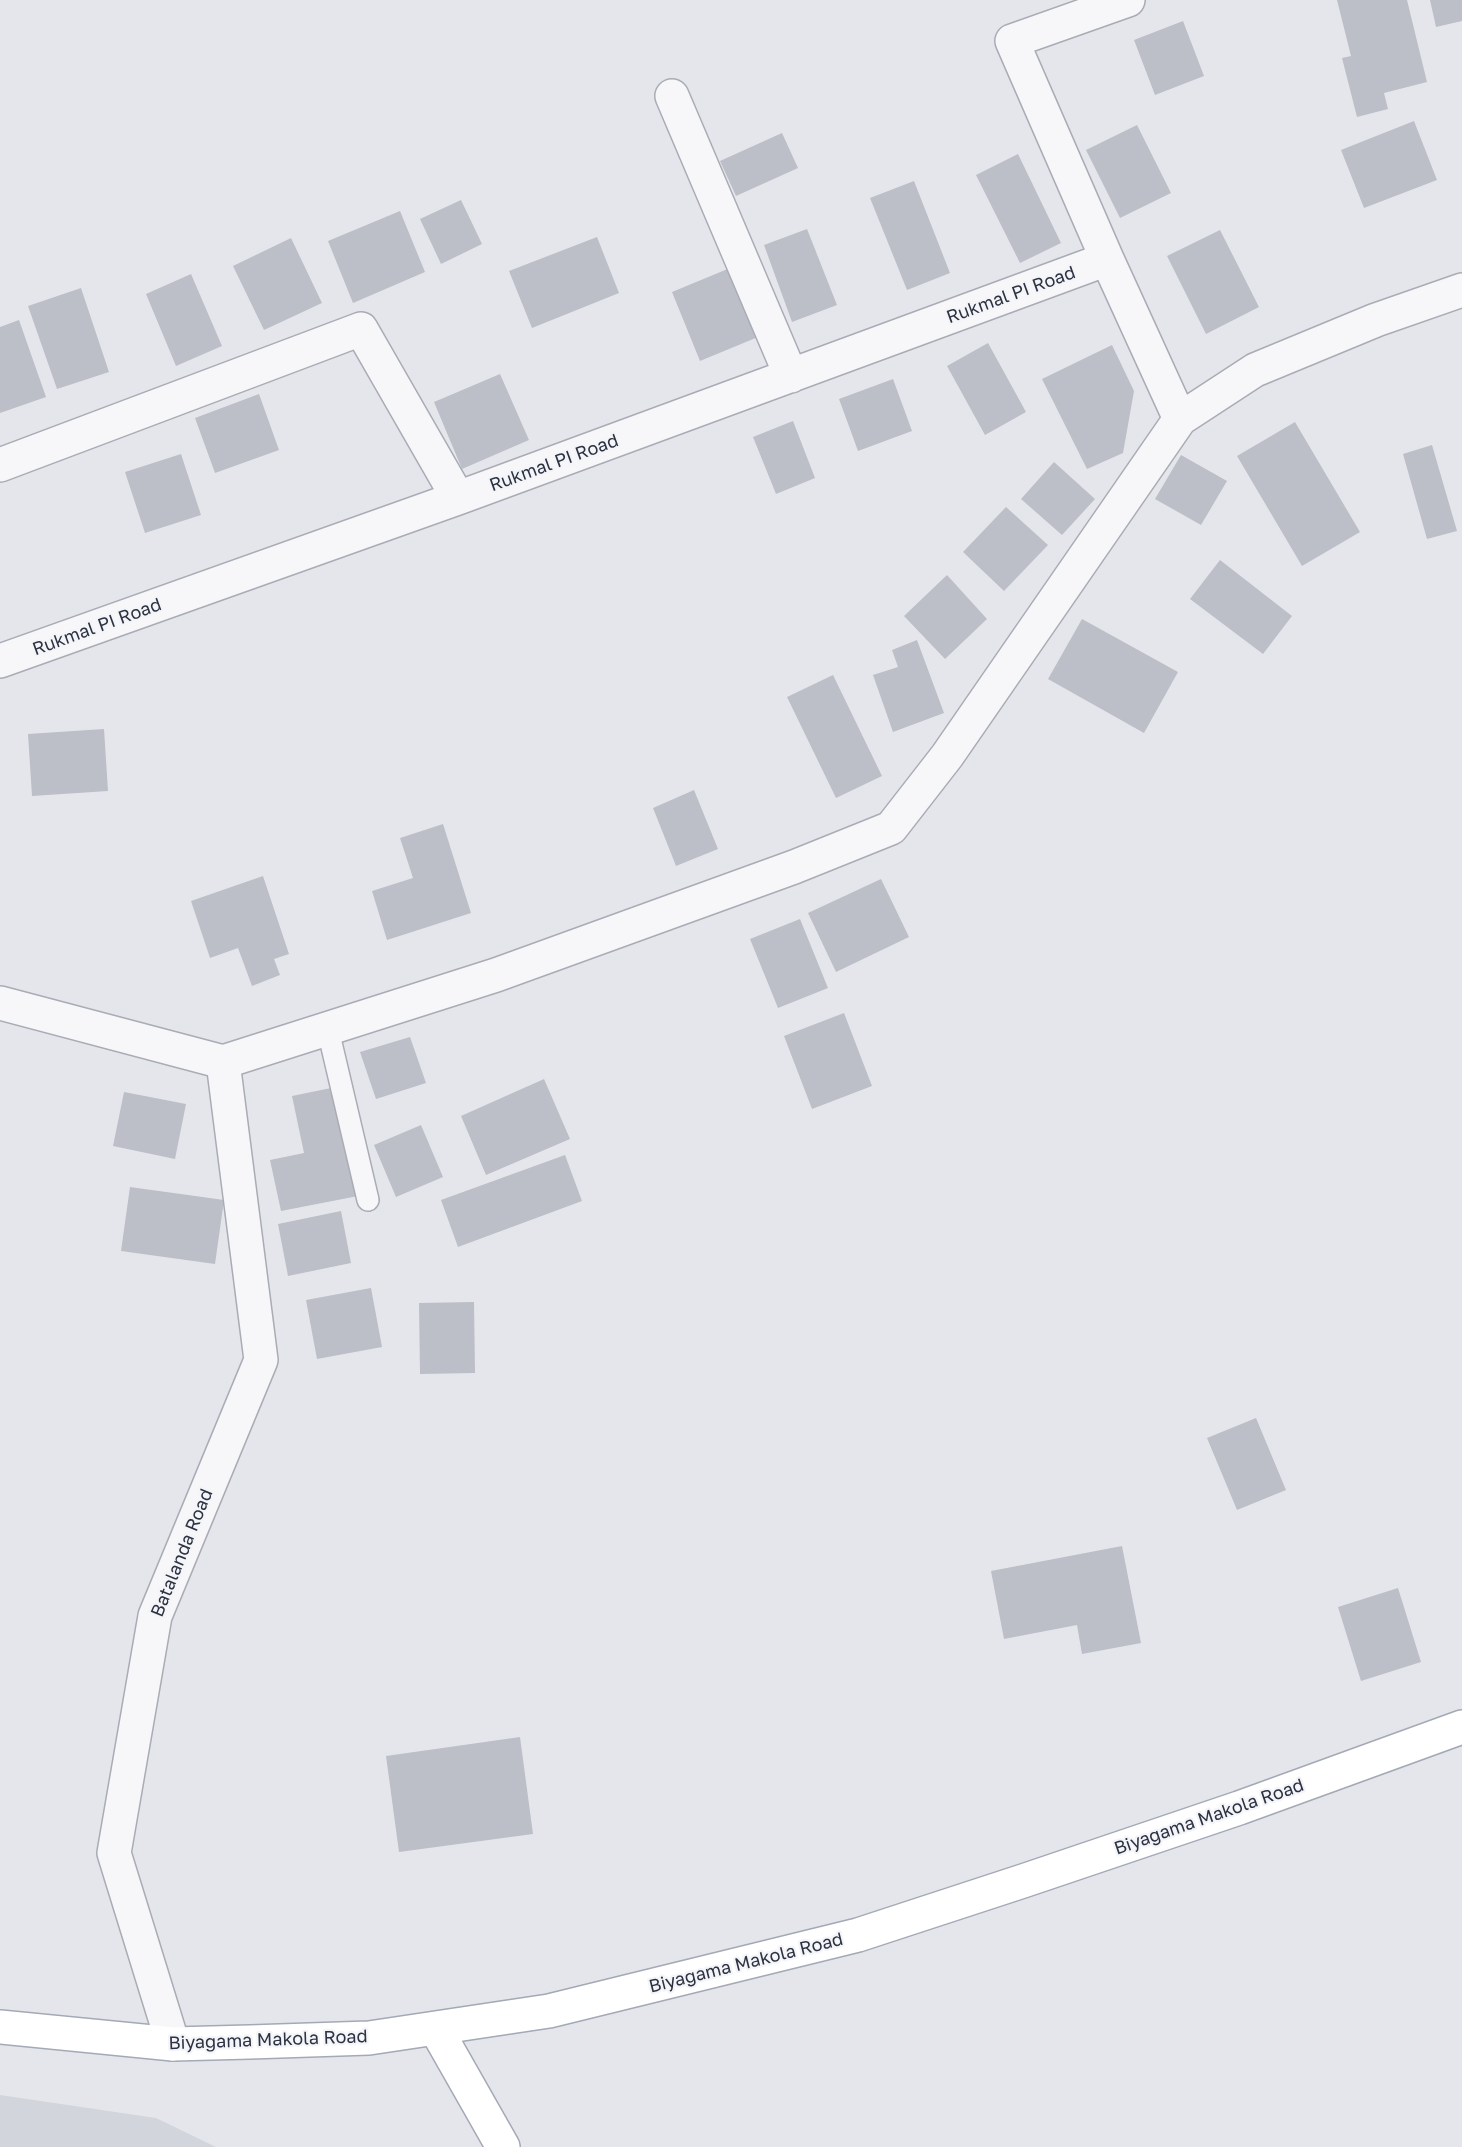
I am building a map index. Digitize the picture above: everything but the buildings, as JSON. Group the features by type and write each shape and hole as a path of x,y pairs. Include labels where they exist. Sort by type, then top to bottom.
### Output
{"main road":[{"name":"Biyagama Makola Road","path":"0,2027 173,2044 369,2038 549,2011 858,1935 1227,1812 1462,1727"},
{"path":"436,2029 503,2147"}],"street":[{"path":"1128,0 1012,41 1107,260 1180,419"},
{"path":"672,96 791,376"},
{"name":"Rukmal PI Road","path":"0,661 458,498 1107,260"},
{"path":"0,1003 222,1062 507,972 794,867 891,828 947,756 1180,419 1255,370 1376,320 1462,290"},
{"path":"0,465 361,329 458,498"},
{"name":"Batalanda Road","path":"173,2044 114,1852 154,1616 261,1360 222,1062"}],"lane":[{"path":"328,1030 368,1200"}],"shaded area":[{"path":"0,2095 156,2118 216,2147 0,2147"}]}
